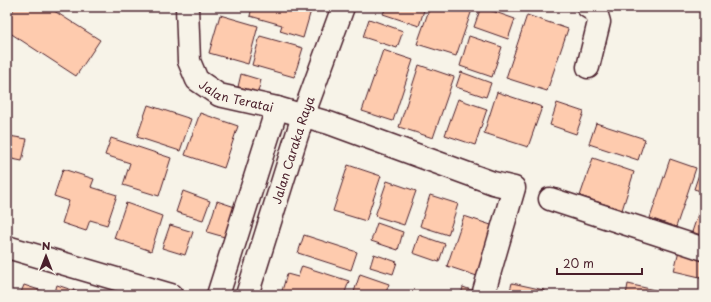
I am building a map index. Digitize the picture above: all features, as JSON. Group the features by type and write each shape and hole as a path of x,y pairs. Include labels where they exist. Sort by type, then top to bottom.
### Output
{"street":[{"name":"Jalan Teratai","path":"187,7 189,61 197,80 219,95 277,108 329,123 492,183 514,188 483,295"},
{"name":"Jalan Caraka Raya","path":"247,295 304,116 343,7"},
{"path":"588,7 596,12 599,22 588,67"},
{"path":"218,295 277,108"},
{"path":"550,199 704,249"},
{"path":"7,247 171,295"}],"building":[{"path":"15,7 48,7 100,40 76,76 7,31 7,20"},
{"path":"252,7 312,7 303,38 280,31 282,25 250,16"},
{"path":"386,7 425,7 419,26 383,14"},
{"path":"430,7 473,7 456,56 417,44"},
{"path":"481,7 515,19 508,39 474,27"},
{"path":"220,15 258,26 248,64 209,53"},
{"path":"527,15 568,29 547,91 506,78"},
{"path":"369,19 403,31 397,48 363,37"},
{"path":"260,36 303,48 294,77 252,65"},
{"path":"469,36 502,47 492,77 460,66"},
{"path":"383,50 413,60 393,121 362,111"},
{"path":"419,65 454,77 433,138 399,127"},
{"path":"461,72 491,83 486,97 456,87"},
{"path":"241,74 261,80 258,92 238,87"},
{"path":"497,92 542,107 528,147 484,133"},
{"path":"458,99 487,109 475,145 445,135"},
{"path":"557,103 584,112 576,134 550,125"},
{"path":"148,105 191,119 180,151 137,137"},
{"path":"200,113 238,126 224,168 185,155"},
{"path":"596,123 645,139 638,160 589,144"},
{"path":"9,136 27,139 22,161 7,158"},
{"path":"111,138 171,158 159,196 123,185 130,163 105,155"},
{"path":"593,158 634,172 622,210 580,196"},
{"path":"670,159 696,168 676,227 650,218"},
{"path":"704,159 704,192 694,189"},
{"path":"348,165 381,176 366,221 333,211"},
{"path":"63,169 94,179 91,187 117,195 107,225 90,220 86,231 62,223 69,201 54,196"},
{"path":"387,181 416,191 404,225 375,216"},
{"path":"183,191 210,201 203,220 176,212"},
{"path":"430,195 458,204 448,235 420,226"},
{"path":"217,201 238,208 228,238 207,232"},
{"path":"126,203 162,216 151,251 114,238"},
{"path":"701,205 704,206 704,236 692,232"},
{"path":"464,216 494,226 477,276 447,266"},
{"path":"377,223 403,232 398,250 371,241"},
{"path":"170,225 193,232 185,255 162,248"},
{"path":"304,235 357,252 351,270 298,253"},
{"path":"419,235 445,244 439,262 413,253"},
{"path":"680,246 704,252 704,278 674,271"},
{"path":"374,254 397,262 393,274 370,267"},
{"path":"302,266 349,281 344,295 281,294 287,274 298,277"},
{"path":"360,274 389,284 385,295 353,295"},
{"path":"512,283 544,290 543,295 509,295"},
{"path":"628,284 677,295 626,295"},
{"path":"24,285 51,294 20,295"},
{"path":"57,285 87,295 54,295"},
{"path":"463,287 479,293 479,295 461,295"}]}
